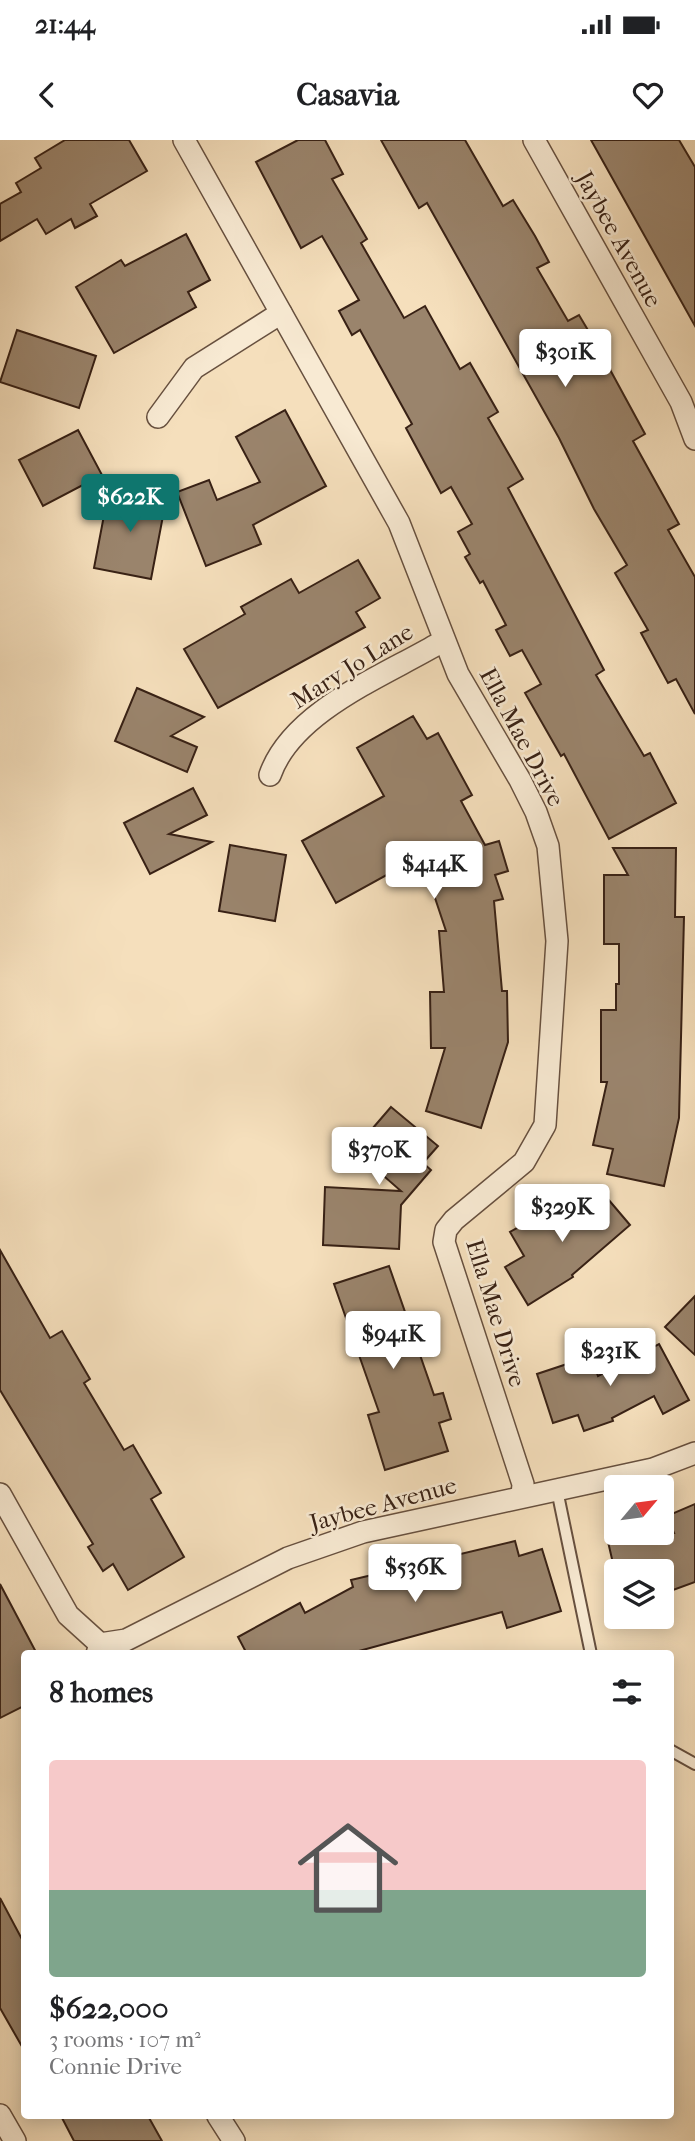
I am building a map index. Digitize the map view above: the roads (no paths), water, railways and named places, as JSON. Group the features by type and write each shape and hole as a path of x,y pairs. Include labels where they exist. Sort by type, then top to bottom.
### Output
{"street":[{"name":"Ella Mae Drive","path":"184,140 399,523 445,643 475,706 536,812 548,846 555,893 556,991 545,1125 538,1142 524,1162 454,1220 446,1230 443,1242 523,1484 522,1496"},
{"name":"Jaybee Avenue","path":"534,140 681,402 695,439"},
{"path":"158,417 194,368 281,313"},
{"name":"Mary Jo Lane","path":"270,775 288,742 315,718 436,645 445,643"},
{"name":"Jaybee Avenue","path":"0,1494 68,1615 98,1649 126,1640 259,1572 363,1532 653,1469 695,1453"},
{"path":"0,2115 15,2141"},
{"path":"220,2119 234,2141"}],"lane":[{"path":"557,1490 590,1650"},
{"path":"674,1752 695,1764"}]}
